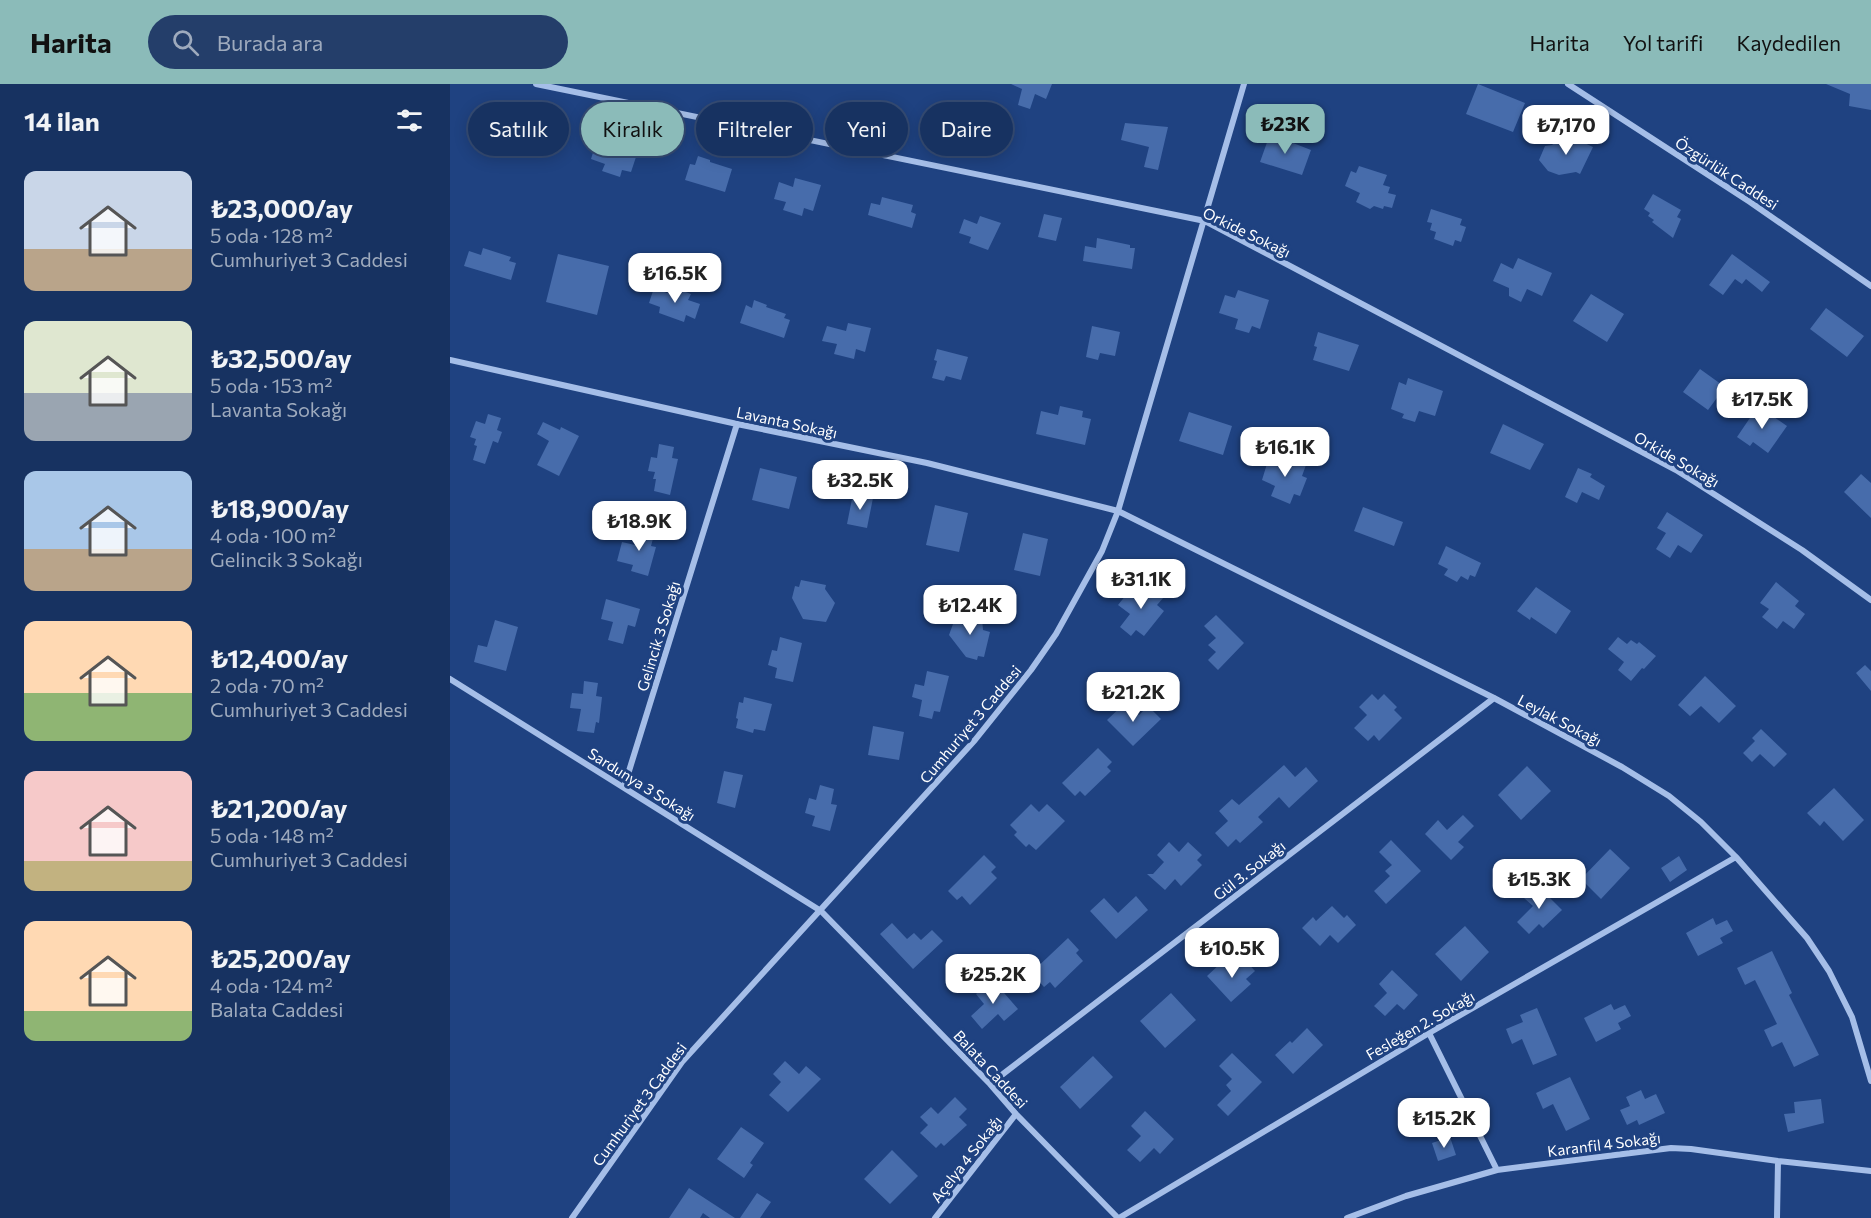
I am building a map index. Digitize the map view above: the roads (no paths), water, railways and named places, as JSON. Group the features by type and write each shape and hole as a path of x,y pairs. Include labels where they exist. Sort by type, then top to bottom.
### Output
{"street":[{"name":"Orkide Sokağı","path":"536,84 1205,221 1676,470 1802,550 1871,600"},
{"name":"Cumhuriyet 3 Caddesi","path":"572,1218 682,1062 975,740 1031,670 1056,634 1098,560 1118,511 1244,84"},
{"name":"Özgürlük Caddesi","path":"1568,84 1750,202 1871,285"},
{"name":"Lavanta Sokağı","path":"450,360 737,424 927,463 1118,511"},
{"name":"Gelincik 3 Sokağı","path":"624,787 737,424"},
{"name":"Leylak Sokağı","path":"1118,511 1494,698 1622,767 1669,796 1701,822 1736,857 1808,938 1829,971 1852,1017 1871,1081"},
{"name":"Sardunya 3 Sokağı","path":"450,679 821,911"},
{"name":"Gül 3. Sokağı","path":"990,1084 1494,698"},
{"name":"Fesleğen 2. Sokağı","path":"1118,1218 1429,1033 1736,857"},
{"name":"Balata Caddesi","path":"821,911 1118,1218"},
{"path":"1429,1033 1497,1170"},
{"name":"Açelya 4 Sokağı","path":"935,1218 1016,1114"},
{"name":"Karanfil 4 Sokağı","path":"1347,1218 1406,1196 1497,1170 1671,1148 1871,1171"},
{"path":"1777,1218 1778,1161"}]}
